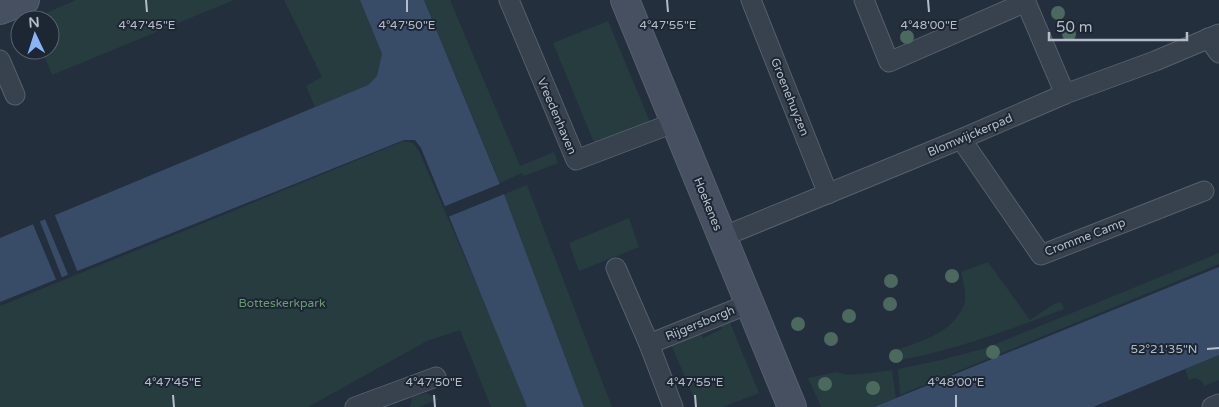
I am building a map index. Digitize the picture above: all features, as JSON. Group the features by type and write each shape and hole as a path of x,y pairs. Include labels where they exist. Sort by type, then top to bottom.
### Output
{"street":[{"path":"0,10 25,0"},
{"name":"Vreedenhaven","path":"509,0 576,160 676,122"},
{"name":"Hoekenes","path":"625,0 751,303 792,407"},
{"name":"Groenehuyzen","path":"751,0 828,194"},
{"path":"864,0 889,62 1025,1 1065,94"},
{"path":"1214,36 1219,53"},
{"name":"Blomwijckerpad","path":"722,237 961,139 1065,94 1214,36"},
{"path":"0,60 15,95"},
{"name":"Cromme Camp","path":"961,139 1041,255 1204,191"},
{"name":"Rijgersborgh","path":"616,268 649,344 673,407"},
{"name":"Rijgersborgh","path":"649,344 751,303"},
{"path":"356,407 436,377"},
{"path":"1212,407 1219,404"}],"green space":[{"path":"76,0 234,0 52,75 46,60 60,60 60,10 53,10"},
{"path":"284,0 360,0 382,54 377,76 368,85 315,107 306,86 322,77"},
{"path":"424,0 450,0 520,166 554,152 558,163 524,176 522,173 500,183"},
{"path":"608,21 650,122 595,145 553,43"},
{"name":"Botteskerkpark","path":"404,141 413,143 419,151 527,407 491,407 460,330 427,341 308,407 0,407 0,306"},
{"path":"527,185 612,407 584,407 504,194"},
{"path":"629,218 639,247 579,271 569,243"},
{"path":"1219,253 1219,264 900,395 898,369 986,348"},
{"path":"988,262 1030,320 1054,304 1061,302 1064,309 963,345 900,360 899,349 918,343 952,323 963,307 965,299 961,272"},
{"path":"728,318 759,393 723,407 698,407 670,342 699,330 703,338 722,329 719,323"},
{"path":"1219,355 1219,380 1204,386 1202,381 1196,378 1189,380 1185,369"},
{"path":"892,370 896,398 873,407 821,407 808,378 837,372 846,375"},
{"path":"426,393 439,399 419,407 410,407 412,397"}],"water":[{"path":"360,0 424,0 504,194 584,407 527,407 421,148 415,140 404,140 0,302 0,238 368,85 377,76 382,54"},
{"path":"1219,267 1219,355 1093,407 874,407"}],"pier":[{"path":"502,183 507,193 448,217 443,207"},
{"path":"54,213 78,273 69,277 44,217"},
{"path":"39,219 63,280 57,282 32,222"}]}
